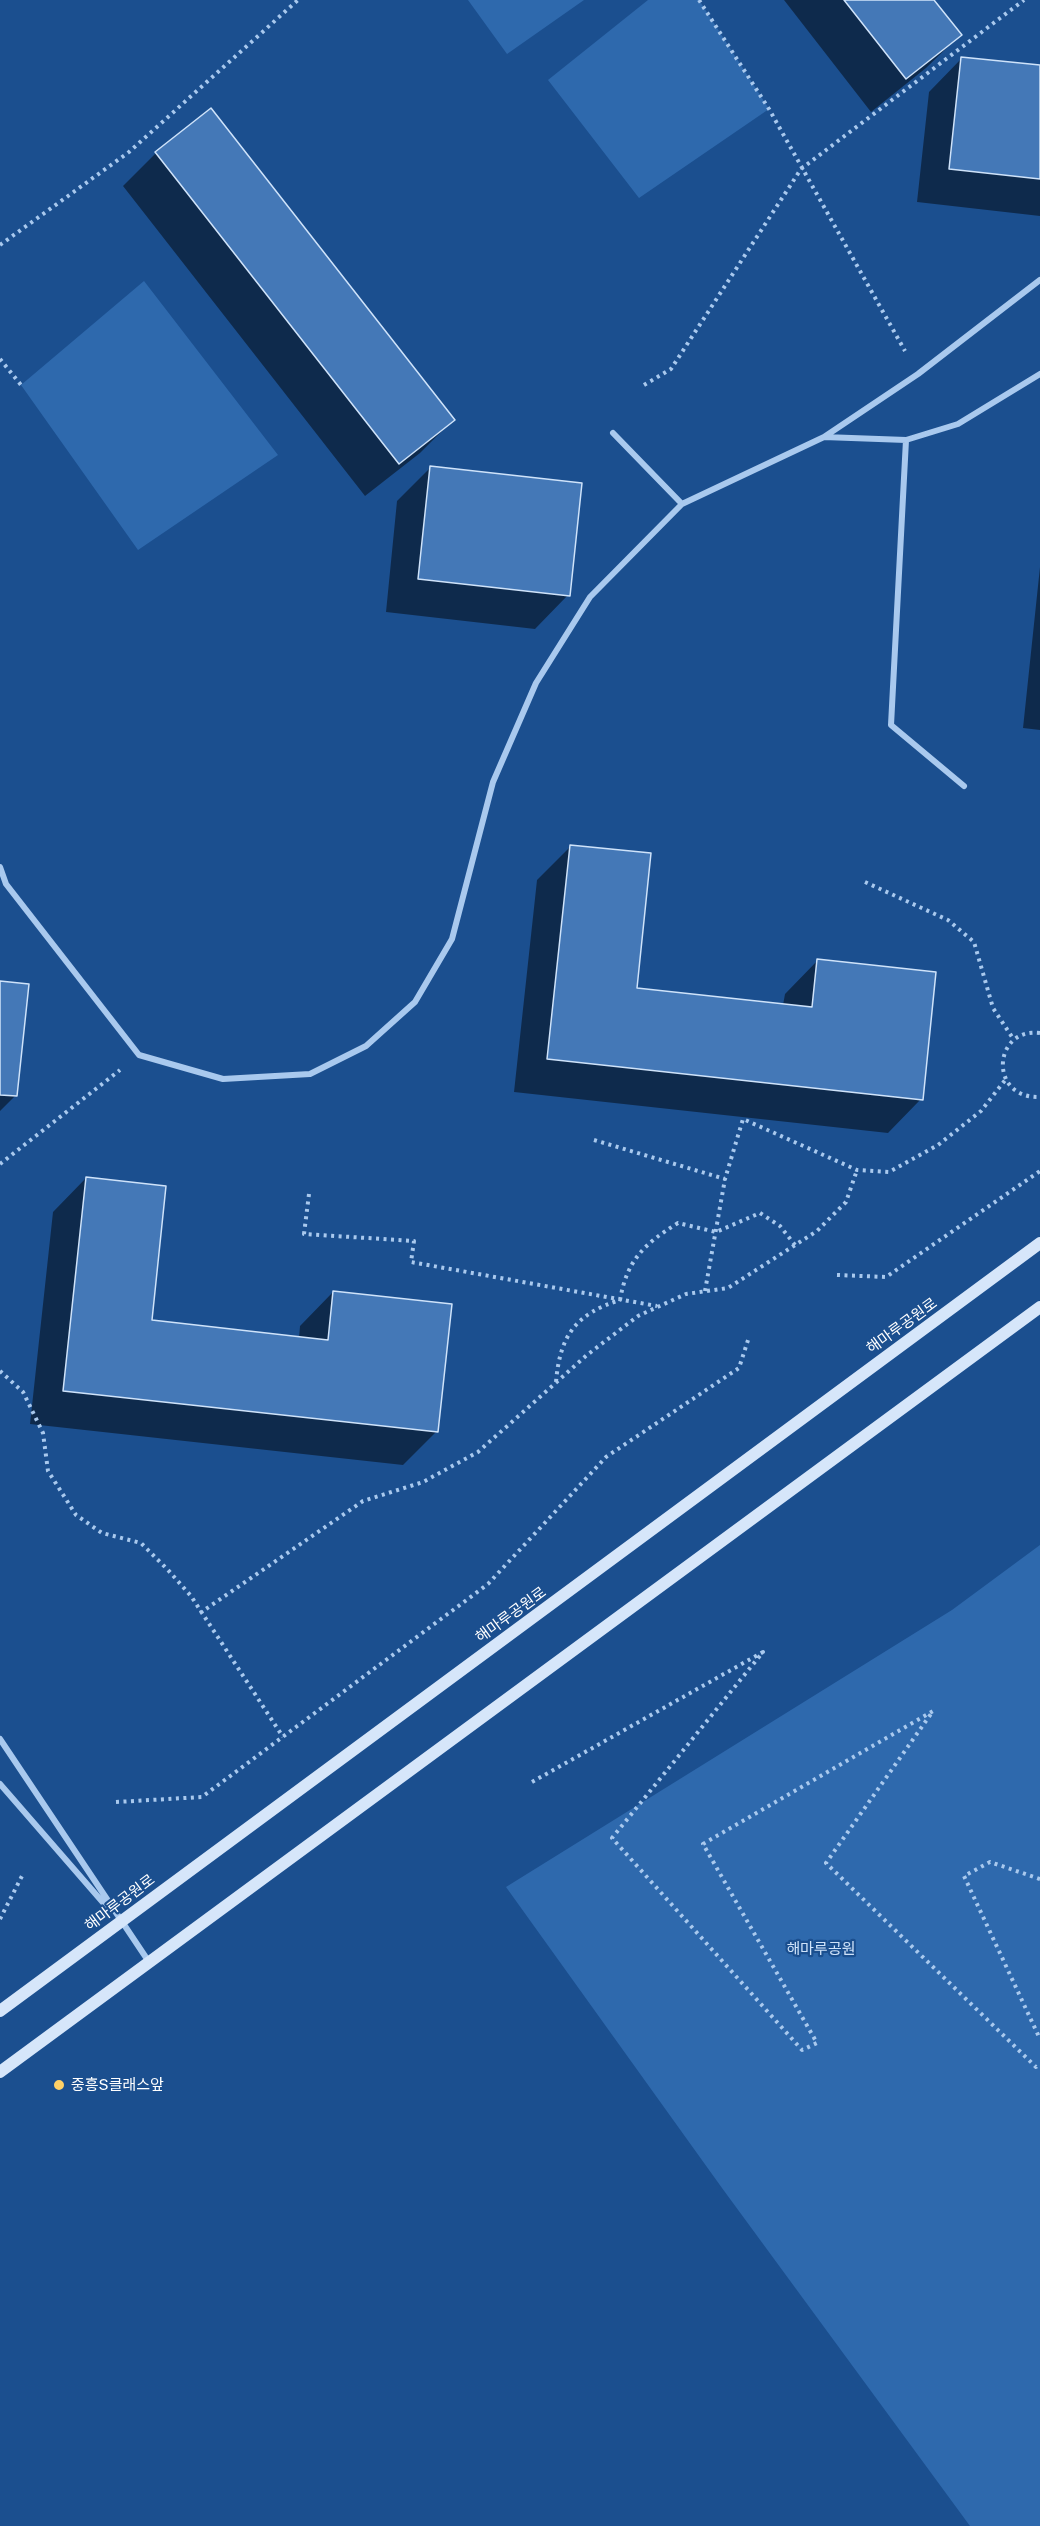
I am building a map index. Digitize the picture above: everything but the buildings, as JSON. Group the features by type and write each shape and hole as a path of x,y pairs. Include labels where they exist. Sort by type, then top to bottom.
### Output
{"street":[{"path":"0,867 6,884 139,1055 223,1079 310,1074 366,1046 416,1002 452,939 493,782 536,683 590,597 682,504 824,437 918,374 1040,280"},
{"path":"824,437 906,440 958,424 1040,374"},
{"path":"613,433 682,504"},
{"path":"906,440 891,725 964,786"},
{"name":"해마루공원로","path":"0,2011 1040,1243"},
{"path":"0,2072 1040,1307"},
{"path":"0,1739 120,1922 149,1962"},
{"path":"0,1784 120,1922"}],"path":[{"path":"0,245 129,152 298,0"},
{"path":"699,0 770,109 801,169 918,374"},
{"path":"644,385 671,369 801,169 1024,0"},
{"path":"0,359 21,385"},
{"path":"865,882 948,920 974,942 993,1008 1014,1040"},
{"path":"1040,1034 1023,1035 1014,1040 1003,1058 1006,1079 1020,1094 1040,1097"},
{"path":"0,1164 139,1055"},
{"path":"705,1291 725,1179 743,1119 857,1170 889,1172 938,1145 981,1111 1006,1079"},
{"path":"594,1140 725,1179"},
{"path":"200,1613 363,1501 423,1482 478,1452 595,1348 638,1316 686,1294 728,1288 817,1231 846,1202 857,1170"},
{"path":"837,1275 886,1277 1040,1171"},
{"path":"309,1194 304,1234 414,1241 411,1262 659,1306"},
{"path":"620,1300 623,1284 634,1257 661,1233 678,1223 716,1232 760,1213 780,1226 795,1245"},
{"path":"556,1383 566,1337 580,1319 602,1306 620,1300"},
{"path":"116,1802 202,1797 488,1584 606,1457 739,1368 749,1337"},
{"path":"0,1371 23,1392 43,1433 48,1471 76,1515 102,1533 141,1543 190,1596 283,1737"},
{"path":"532,1782 763,1652 612,1838 802,2050 817,2043 703,1844 933,1711 826,1863 1035,2067 1040,2064"},
{"path":"1040,1879 990,1862 964,1876 1040,2039"},
{"path":"0,1919 22,1876"}],"green space":[{"path":"468,0 584,0 507,54"},
{"path":"648,0 699,0 769,109 639,198 548,80"},
{"path":"144,281 278,455 138,550 21,385"},
{"name":"해마루공원","path":"1040,1545 1040,2526 970,2526 722,2188 506,1887 952,1610"}],"place":[{"name":"중흥S클래스앞","path":"59,2085"}]}
